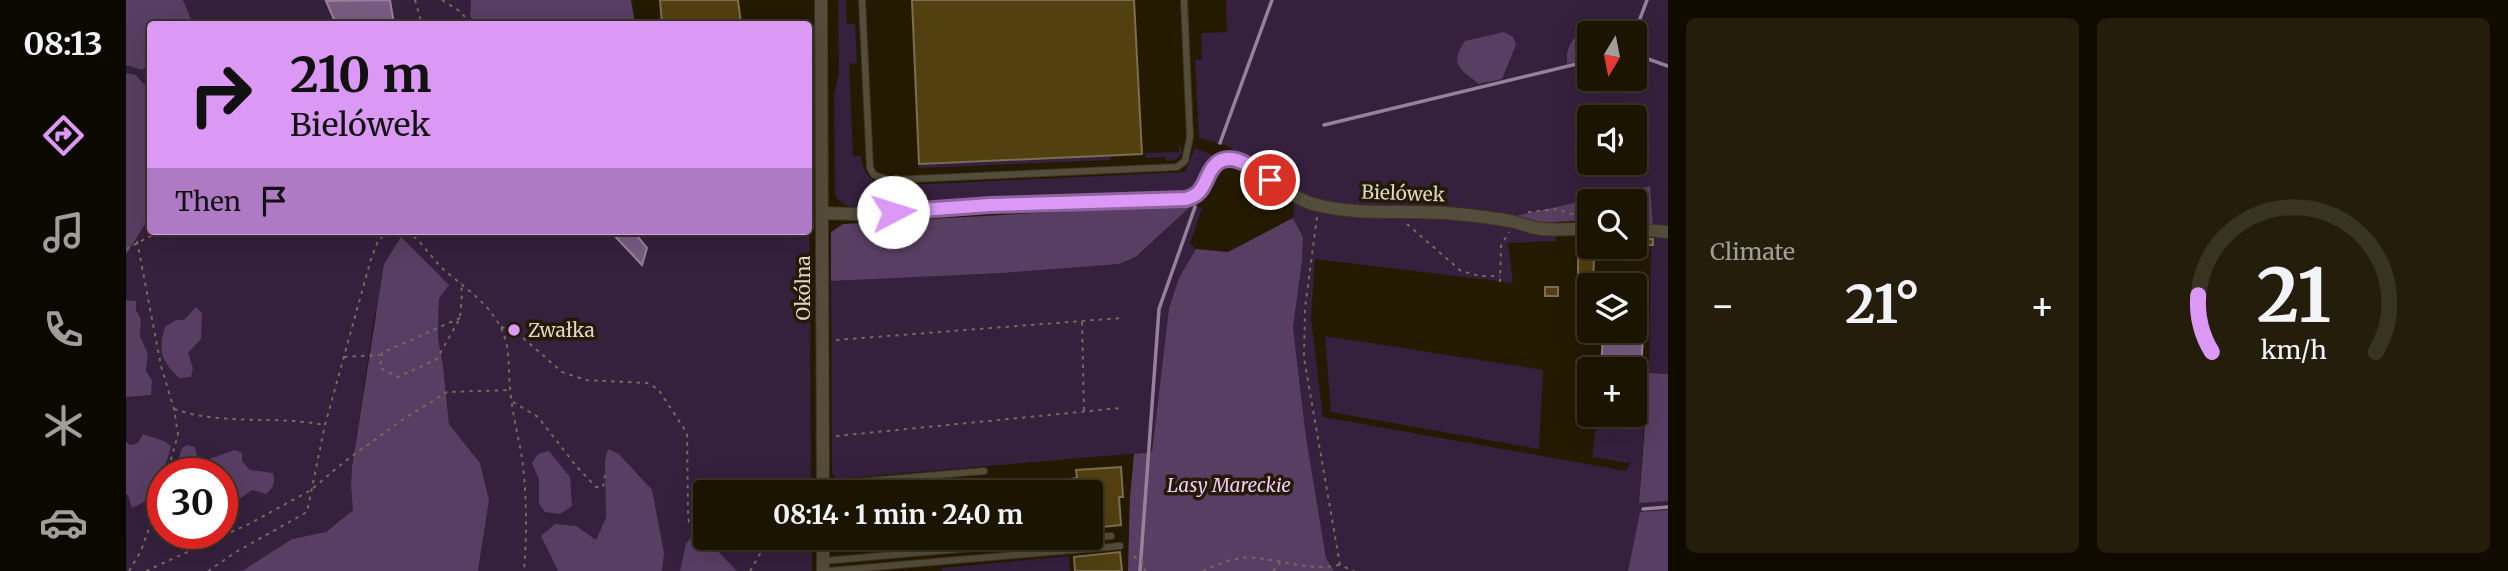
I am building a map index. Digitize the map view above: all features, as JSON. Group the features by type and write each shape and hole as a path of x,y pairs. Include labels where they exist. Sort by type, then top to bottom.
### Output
{"street":[{"name":"Okólna","path":"821,0 823,480"},
{"name":"Bielówek","path":"822,213 855,214 990,205 1186,199 1200,192 1215,165 1228,158 1242,161 1299,199 1321,206 1355,211 1448,213 1500,219 1536,229 1577,228"},
{"path":"1647,230 1668,232"},
{"path":"824,550 825,568"}],"lane":[{"path":"862,0 870,168 874,175 890,180 1177,167 1185,161 1190,137 1184,0"},
{"path":"899,480 984,471"},
{"path":"825,568 1111,536"},
{"path":"825,568 1120,546"}],"path":[{"path":"415,0 421,21"},
{"path":"442,0 461,12 468,21"},
{"path":"1321,206 1314,232 1305,308 1304,358 1340,565"},
{"path":"1500,219 1518,213 1557,209 1577,215"},
{"path":"1391,210 1461,271 1480,276 1500,276"},
{"path":"1500,282 1501,246 1514,222"},
{"path":"126,249 150,235"},
{"path":"208,571 307,512 325,425 343,357 371,259 378,241 384,235"},
{"path":"412,235 445,270 487,307 500,326 509,349 510,390 522,460 526,521 524,571"},
{"path":"136,241 161,366 174,409 178,434 171,458"},
{"path":"380,355 380,368 398,377 437,359 460,318 460,281"},
{"path":"343,357 380,355 460,318"},
{"path":"823,341 1121,318"},
{"path":"1082,321 1084,411"},
{"path":"500,326 514,330 562,372 586,380 647,383 658,389 687,433 688,515 693,523"},
{"path":"146,571 249,524 311,490 402,420 447,391 510,390"},
{"path":"512,401 538,417 577,467 596,486 603,487 606,471"},
{"path":"824,437 1120,408"},
{"path":"174,409 213,418 304,421 325,425"},
{"path":"129,571 147,534"},
{"path":"750,571 762,550"},
{"path":"1134,556 1143,563 1145,571"},
{"path":"1203,571 1224,562 1254,557 1313,568 1340,565 1354,571"},
{"path":"1273,571 1280,563"}],"shaded area":[{"path":"183,0 327,0 335,21 192,21"},
{"path":"390,0 471,0 470,16 473,21 394,21"},
{"path":"390,0 394,21 335,21 326,1"},
{"path":"838,0 846,0 847,24 855,24 857,63 849,64 853,156 861,156 868,176 876,182 887,186 1185,172 1195,148 1212,155 1194,185 1180,193 859,209 848,206 835,195 834,95 839,72"},
{"path":"1226,0 1668,0 1668,228 1653,226 1649,186 1636,189 1577,189 1577,202 1511,217 1333,205 1300,194 1225,145 1199,138 1195,60 1202,59 1201,33 1227,32","holes":["1515,51 1509,57 1502,79 1479,84 1470,77"]},
{"path":"126,65 142,70 147,66 147,88 136,75 126,73"},
{"path":"1179,143 1182,153 1176,160 1166,161 1165,157 1146,158 1145,153 1179,152"},
{"path":"1111,155 1111,160 919,168 919,164"},
{"path":"1294,200 1482,220 1555,235 1557,241 1508,243 1513,283 1315,259 1311,318 1323,417 1626,471 1631,461 1628,463 1592,457 1596,427 1644,427 1639,502 1668,501 1668,510 1640,513 1628,571 1334,571 1326,558 1306,437 1293,327 1303,237 1293,218"},
{"path":"1193,204 1202,208 1190,244 1196,249 1179,278 1169,308 1152,452 835,479 832,472 831,281 1119,264 1137,257"},
{"path":"147,221 147,235 810,235 811,480 693,480 693,550 812,550 812,571 478,571 489,500 480,463 449,424 438,338 439,298 375,313 352,467 353,510 326,532 292,539 242,571 126,571 126,495 147,497 147,549 238,549 238,458 163,458 164,441 143,434 138,443 130,445 126,442 126,397 150,395 146,371 148,354 140,336 141,319 136,310 136,301 126,300 126,255"},
{"path":"1653,234 1668,238 1668,374 1649,373"},
{"path":"614,235 636,235 647,248 642,265"},
{"path":"1325,336 1543,370 1539,449 1331,412"},
{"path":"1602,343 1643,343 1642,357 1602,357"},
{"path":"1069,556 1070,571 942,571 941,568"}],"green space":[{"path":"126,0 183,0 192,21 147,21 147,66 142,70 126,65"},
{"path":"471,0 631,0 634,21 473,21 470,16"},
{"path":"1504,32 1513,37 1516,45 1502,79 1479,84 1459,66 1457,61 1460,49 1465,41"},
{"path":"1577,36 1577,62 1567,64 1568,50"},
{"path":"126,73 136,75 147,88 147,221 126,255"},
{"path":"1650,186 1653,226 1647,225 1647,189 1637,189"},
{"path":"1577,202 1577,221 1537,223 1511,217"},
{"path":"1193,204 1136,257 1119,264 831,281 831,232 843,224"},
{"name":"Lasy Mareckie","path":"1293,218 1303,237 1293,327 1306,437 1326,558 1334,571 1128,571 1134,454 1152,452 1169,308 1179,278 1196,249 1228,252"},
{"path":"401,237 449,285 439,298 438,338 449,424 480,463 489,500 478,571 242,571 292,539 326,532 353,510 352,467 384,264"},
{"path":"126,300 136,301 136,310 141,319 140,336 148,354 146,371 152,381 151,395 126,397"},
{"path":"196,307 202,313 201,339 188,353 193,368 191,377 179,378 165,361 163,335 165,327 176,320 184,320"},
{"path":"1649,373 1668,374 1668,501 1639,503 1645,427 1647,427"},
{"path":"143,434 171,446 167,458 147,458 147,500 132,508 126,495 126,442 130,445 138,443"},
{"path":"187,445 195,447 197,456 202,458 179,458 182,448"},
{"path":"608,449 619,454 652,490 664,553 662,571 558,571 541,536 555,524 576,526 596,540 606,518 605,460"},
{"path":"235,450 242,453 242,461 250,470 273,473 274,482 266,494 252,490 238,500 238,458 212,458"},
{"path":"549,451 570,477 572,506 560,514 545,512 539,504 539,479 532,463 538,454"},
{"path":"1668,510 1668,571 1628,571 1640,512"},
{"path":"693,535 693,550 717,550 737,571 680,571 686,544"}],"building":[{"path":"660,0 738,0 741,21 662,21"},
{"path":"912,0 1134,0 1142,154 919,164"},
{"path":"1647,239 1653,239 1653,245 1647,245"},
{"path":"1578,259 1594,259 1593,273 1578,273"},
{"path":"1545,287 1558,287 1558,296 1545,296"},
{"path":"1121,467 1121,525 1103,527 1103,480 1069,480 1077,478 1076,470"},
{"path":"1120,552 1122,571 1075,571 1074,557"}],"waterway":[{"path":"1220,143 1272,0"},
{"path":"1639,21 1647,0"},
{"path":"1647,59 1668,66"},
{"path":"1324,125 1577,64"},
{"path":"1140,571 1159,309 1195,207"},
{"path":"1643,509 1668,507"}],"place":[{"name":"Zwałka","path":"514,330"}],"route":[{"path":"893,212 990,205 1186,199 1200,192 1215,165 1228,158 1242,161 1270,180"}]}
